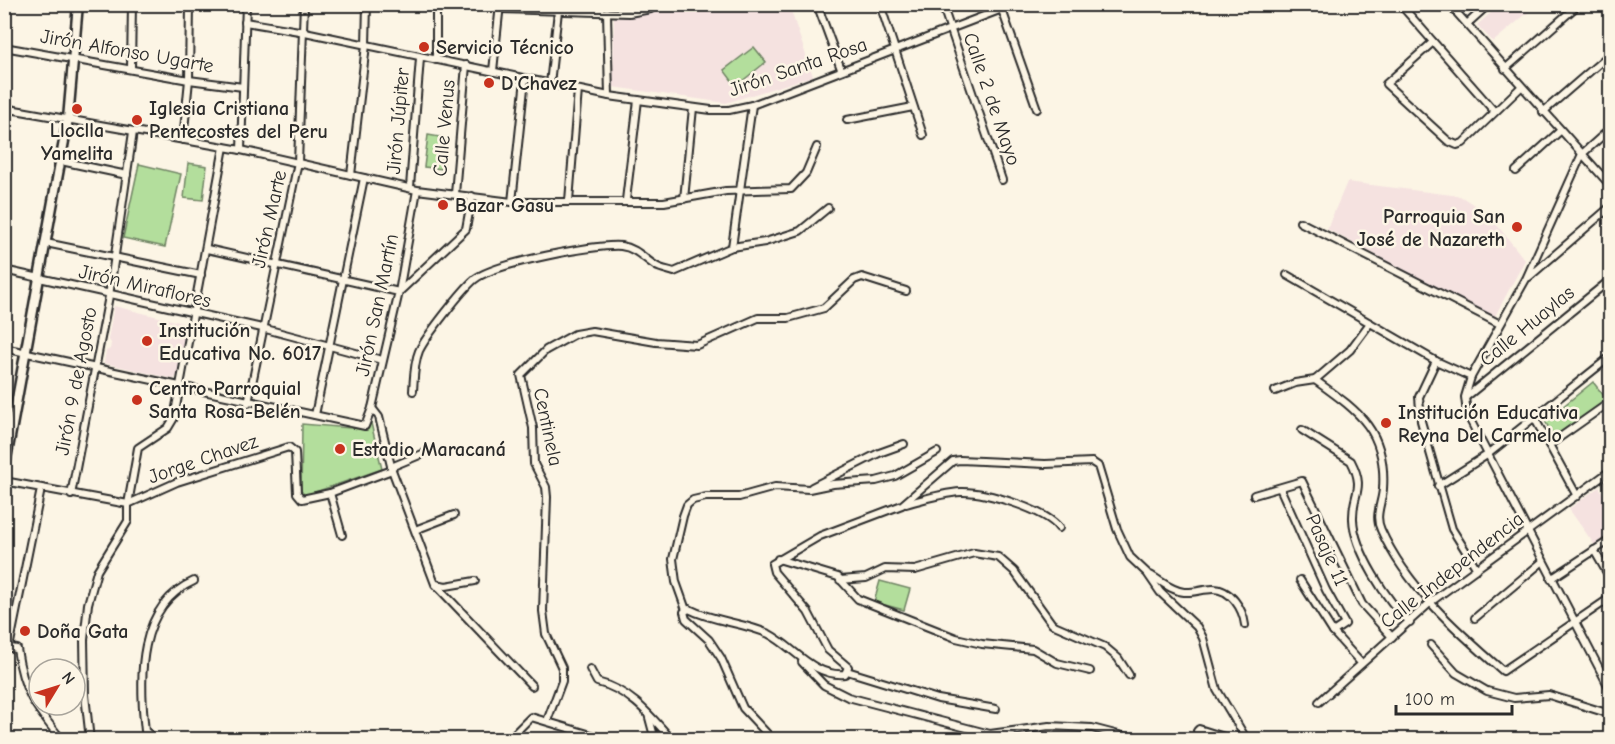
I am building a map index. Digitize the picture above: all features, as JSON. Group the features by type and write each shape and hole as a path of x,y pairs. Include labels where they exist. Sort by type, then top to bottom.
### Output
{"street":[{"path":"4,470 68,119 78,4"},
{"path":"131,68 132,4"},
{"path":"183,140 189,80 190,4"},
{"path":"241,150 246,4"},
{"name":"Jirón Marte","path":"248,403 298,162 305,32 304,4"},
{"path":"351,174 366,45 367,4"},
{"path":"436,4 436,60"},
{"path":"817,4 841,69"},
{"path":"880,4 923,135"},
{"name":"Calle 2 de Mayo","path":"942,4 1002,180"},
{"path":"1400,4 1494,111"},
{"path":"1449,4 1560,131 1611,185"},
{"path":"1467,24 1489,4"},
{"path":"1505,69 1580,4"},
{"path":"493,71 500,7 629,13 651,9"},
{"path":"1001,7 1037,109"},
{"name":"Jirón Santa Rosa","path":"245,22 305,32 609,96 693,108 729,110 752,105 841,69 951,29 1001,7"},
{"path":"550,84 558,11"},
{"path":"607,12 609,96"},
{"path":"1433,42 1386,84 1448,141 1457,145 1463,143 1521,87"},
{"name":"Jirón Alfonso Ugarte","path":"4,47 189,80 243,87"},
{"path":"1544,112 1611,54"},
{"name":"Jirón Júpiter","path":"410,187 420,58"},
{"name":"Calle Venus","path":"455,194 466,65"},
{"path":"512,202 525,79"},
{"path":"569,201 578,90"},
{"path":"626,200 638,100"},
{"path":"732,247 752,105"},
{"path":"847,120 913,107"},
{"path":"4,108 241,150 417,190 512,202 626,200 664,202 740,190 790,189 806,173 817,147"},
{"path":"684,199 693,108"},
{"path":"1611,129 1582,154 1526,279 1471,377 1465,398 1467,414 1487,455 1611,689"},
{"path":"1516,171 1560,131"},
{"name":"Jirón 9 de Agosto","path":"71,495 109,296 133,132"},
{"path":"90,740 85,695 84,640 88,604 97,572 128,521 128,504 138,448 172,423 181,388 224,147"},
{"path":"61,161 127,175"},
{"path":"4,348 315,416 364,178"},
{"name":"Jirón San Martín","path":"315,416 365,426 372,408 399,292 417,190"},
{"path":"207,249 399,292 466,229 472,196"},
{"path":"1526,279 1611,207"},
{"path":"413,391 414,370 419,350 463,292 483,274 537,258 602,246 624,246 642,253 657,266 674,272 732,247 765,242 800,231 828,208"},
{"path":"1300,222 1348,244 1500,324"},
{"path":"46,243 201,275"},
{"name":"Jirón Miraflores","path":"4,270 109,296 262,328 382,360"},
{"path":"1287,275 1436,362 1471,377"},
{"name":"Centinela","path":"548,721 562,681 562,668 546,634 543,611 547,497 546,487 534,464 532,428 521,375 546,350 575,334 592,331 656,342 697,345 758,318 788,318 824,308 854,280 862,277 906,291"},
{"name":"Calle Huaylas","path":"1465,398 1611,280"},
{"path":"1275,391 1295,383 1315,380 1350,350 1370,323"},
{"path":"1438,486 1487,455 1611,357"},
{"path":"1436,362 1419,397 1421,421 1452,529 1477,569"},
{"path":"1315,380 1351,406 1370,426 1381,452 1383,490 1377,519 1380,528 1411,578 1457,631 1503,671 1611,598"},
{"path":"1549,445 1611,402"},
{"path":"372,408 379,417 392,469 435,584 532,686"},
{"path":"1535,419 1577,496"},
{"path":"1302,430 1351,461 1357,472 1360,488 1353,516 1354,533 1380,583 1401,614 1410,622"},
{"path":"809,489 879,453 904,444"},
{"name":"Jorge Chavez","path":"128,504 177,482 289,447 295,452 299,497 308,499 330,493"},
{"path":"342,535 330,493 392,469 427,452"},
{"path":"773,740 743,708 721,658 709,640 686,620 684,615 686,610 676,582 673,559 687,505 699,497 739,497 775,487 809,489 833,484 876,481 895,476 937,452"},
{"path":"902,505 953,461 1092,462 1101,474 1124,546 1130,557 1147,573 1173,589 1184,592 1215,589 1226,593 1241,609 1245,625"},
{"name":"Calle Independencia","path":"1319,702 1432,601 1611,471"},
{"path":"4,481 128,504"},
{"path":"1254,495 1302,481 1322,518 1341,566 1362,604 1392,637"},
{"name":"Pasaje 11","path":"1281,488 1326,590 1345,624 1334,632"},
{"path":"41,489 7,648 17,649 20,671 33,705 62,740"},
{"path":"847,671 844,663 828,650 808,612 795,594 774,572 772,564 778,559 820,536 902,505 960,492 996,498 1053,519 1059,528"},
{"path":"416,530 454,515"},
{"path":"1551,579 1611,540"},
{"path":"1594,550 1611,578"},
{"path":"778,559 840,580 866,578 885,569 915,570 974,554 998,557 1014,571 1052,624 1077,637 1105,647 1118,658 1129,675"},
{"path":"1475,618 1542,562"},
{"path":"1147,573 1160,592 1197,627 1203,638 1216,690 1247,740"},
{"path":"840,580 858,599 956,638 982,644 1033,649 1057,663 1090,670"},
{"path":"1300,580 1334,632 1361,663"},
{"path":"155,740 145,731 144,717 143,659 149,630 158,609 180,588 194,581"},
{"path":"435,584 446,586 475,581"},
{"path":"686,610 767,634 800,659 824,685 848,697 980,732 1003,733 1049,726 1092,728 1138,740"},
{"path":"1431,645 1456,673 1487,691 1514,698 1549,694 1611,714"},
{"path":"800,659 836,675 847,671 938,699 996,709"},
{"path":"590,669 597,682 622,691 647,712 672,740"},
{"path":"647,712 655,740"},
{"path":"508,740 531,717 608,740"},
{"path":"1200,740 1197,736 1199,729 1234,740"}],"shaded area":[{"path":"667,5 789,5 813,76 726,103 613,87 614,17 667,10"},
{"path":"1500,5 1537,5 1493,42 1477,25"},
{"path":"1347,182 1460,196 1495,218 1493,220 1525,260 1494,318 1327,229"},
{"name":"Institución Educativa No. 6017","path":"114,306 187,324 178,374 174,379 104,363 106,351 110,349 111,343 108,339"},
{"path":"1599,487 1610,503 1610,536 1596,547 1569,509"}],"green space":[{"path":"754,47 766,62 736,86 724,70"},
{"path":"428,135 446,138 443,169 424,167"},
{"path":"188,163 207,166 203,200 184,198"},
{"path":"139,164 181,174 165,247 123,238"},
{"path":"1593,382 1608,401 1554,438 1545,421"},
{"name":"Estadio Maracaná","path":"370,419 382,469 301,497 302,424 363,429"},
{"path":"880,581 910,589 904,610 874,602"}],"place":[{"name":"Servicio Técnico","path":"424,47"},
{"name":"D'Chavez","path":"489,83"},
{"name":"Lloclla Yamelita","path":"77,109"},
{"name":"Iglesia Cristiana Pentecostes del Peru","path":"137,120"},
{"name":"Bazar Gasu","path":"443,205"},
{"name":"Parroquia San José de Nazareth","path":"1517,227"},
{"name":"Institución Educativa No. 6017","path":"147,341"},
{"name":"Centro Parroquial Santa Rosa-Belén","path":"137,400"},
{"name":"Institución Educativa Reyna Del Carmelo","path":"1386,423"},
{"name":"Estadio Maracaná","path":"340,449"},
{"name":"Doña Gata","path":"25,631"}]}
